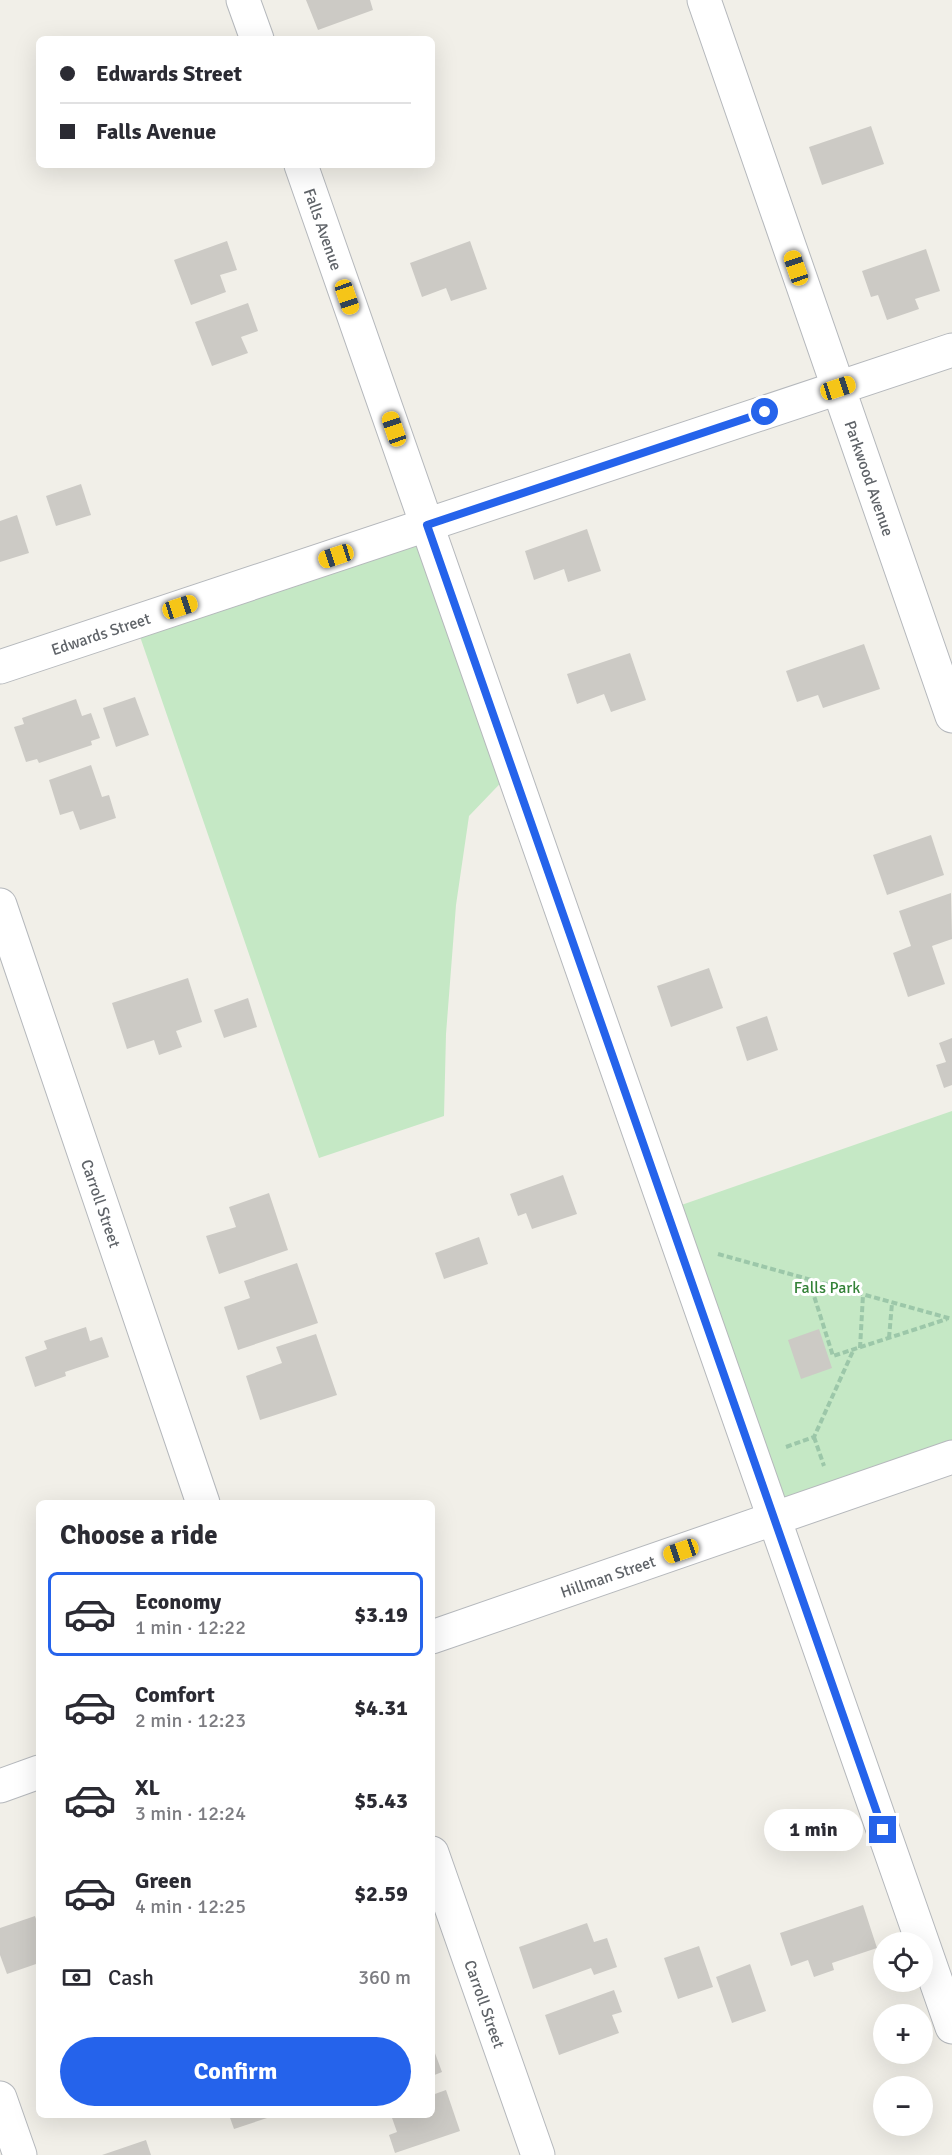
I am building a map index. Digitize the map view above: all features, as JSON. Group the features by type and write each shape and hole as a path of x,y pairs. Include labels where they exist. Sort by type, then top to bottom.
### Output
{"street":[{"path":"243,0 256,36"},
{"name":"Parkwood Avenue","path":"704,0 952,717"},
{"name":"Falls Avenue","path":"302,168 952,2026"},
{"name":"Edwards Street","path":"0,667 952,350"},
{"name":"Carroll Street","path":"0,905 202,1500"},
{"name":"Hillman Street","path":"435,1636 952,1457"},
{"path":"0,1786 36,1773"},
{"name":"Carroll Street","path":"435,1861 538,2155"},
{"path":"0,2098 20,2155"}],"path":[{"path":"718,1254 950,1319"},
{"path":"809,1279 834,1356 950,1319"},
{"path":"860,1348 863,1295"},
{"path":"889,1338 892,1303"},
{"path":"824,1466 814,1437 853,1350"},
{"path":"786,1447 814,1437"}],"green space":[{"path":"427,525 513,770 469,816 456,905 446,1034 444,1116 319,1158 135,622"},
{"name":"Falls Park","path":"952,1111 952,1457 775,1518 667,1210"}],"building":[{"path":"306,0 370,0 373,10 318,30"},
{"path":"871,126 884,164 822,185 809,147"},
{"path":"227,241 237,270 220,275 226,292 191,305 174,260"},
{"path":"470,241 487,289 451,301 446,288 422,297 410,263"},
{"path":"926,249 940,291 915,299 919,309 887,320 878,295 871,297 862,271"},
{"path":"248,303 258,331 241,337 248,353 212,366 195,322"},
{"path":"81,484 91,515 56,526 46,496"},
{"path":"17,515 29,553 0,562 0,521"},
{"path":"587,529 601,571 568,582 564,569 534,580 525,551"},
{"path":"864,644 880,689 823,708 818,695 797,702 786,671"},
{"path":"630,653 646,700 611,712 604,694 577,704 567,674"},
{"path":"135,697 149,735 116,747 103,708"},
{"path":"76,699 82,716 91,713 100,738 91,741 92,745 39,763 37,759 26,762 14,727 24,724 22,718"},
{"path":"91,765 102,797 109,795 116,818 80,830 73,811 60,815 49,780"},
{"path":"931,835 944,875 887,895 873,855"},
{"path":"951,893 952,939 932,946 945,984 908,997 893,953 911,946 899,911"},
{"path":"709,968 723,1008 671,1027 657,986"},
{"path":"188,978 202,1022 176,1031 182,1047 159,1055 154,1040 127,1049 112,1003"},
{"path":"248,998 257,1027 224,1038 214,1010"},
{"path":"767,1016 778,1050 747,1061 736,1027"},
{"path":"952,1038 952,1085 944,1088 936,1065 946,1062 939,1043"},
{"path":"563,1175 577,1214 532,1229 526,1213 518,1216 510,1194"},
{"path":"269,1193 288,1250 219,1274 206,1236 236,1227 229,1207"},
{"path":"479,1237 488,1264 444,1279 435,1253"},
{"path":"297,1263 318,1323 238,1350 224,1307 250,1298 244,1281"},
{"path":"86,1327 90,1341 102,1337 109,1357 65,1372 66,1376 35,1387 25,1357 47,1349 44,1341"},
{"path":"819,1329 832,1368 801,1379 788,1340"},
{"path":"316,1334 337,1395 260,1420 246,1376 282,1363 276,1347"},
{"path":"863,1905 873,1936 873,1949 832,1963 834,1970 814,1977 808,1960 791,1966 780,1933"},
{"path":"35,1916 36,1964 7,1974 0,1955 0,1928"},
{"path":"587,1923 594,1942 607,1938 617,1967 594,1975 591,1968 533,1989 519,1947"},
{"path":"699,1946 713,1987 678,1999 664,1958"},
{"path":"750,1964 766,2011 732,2023 716,1977"},
{"path":"614,1990 622,2012 612,2015 619,2033 559,2055 545,2015"},
{"path":"435,2053 442,2072 435,2075"},
{"path":"446,2090 460,2131 395,2153 389,2135 397,2132 392,2118 435,2118 435,2094"},
{"path":"230,2118 267,2118 234,2129"},
{"path":"146,2140 151,2155 102,2155"}],"route":[{"path":"765,412 427,525 883,1830"}]}
